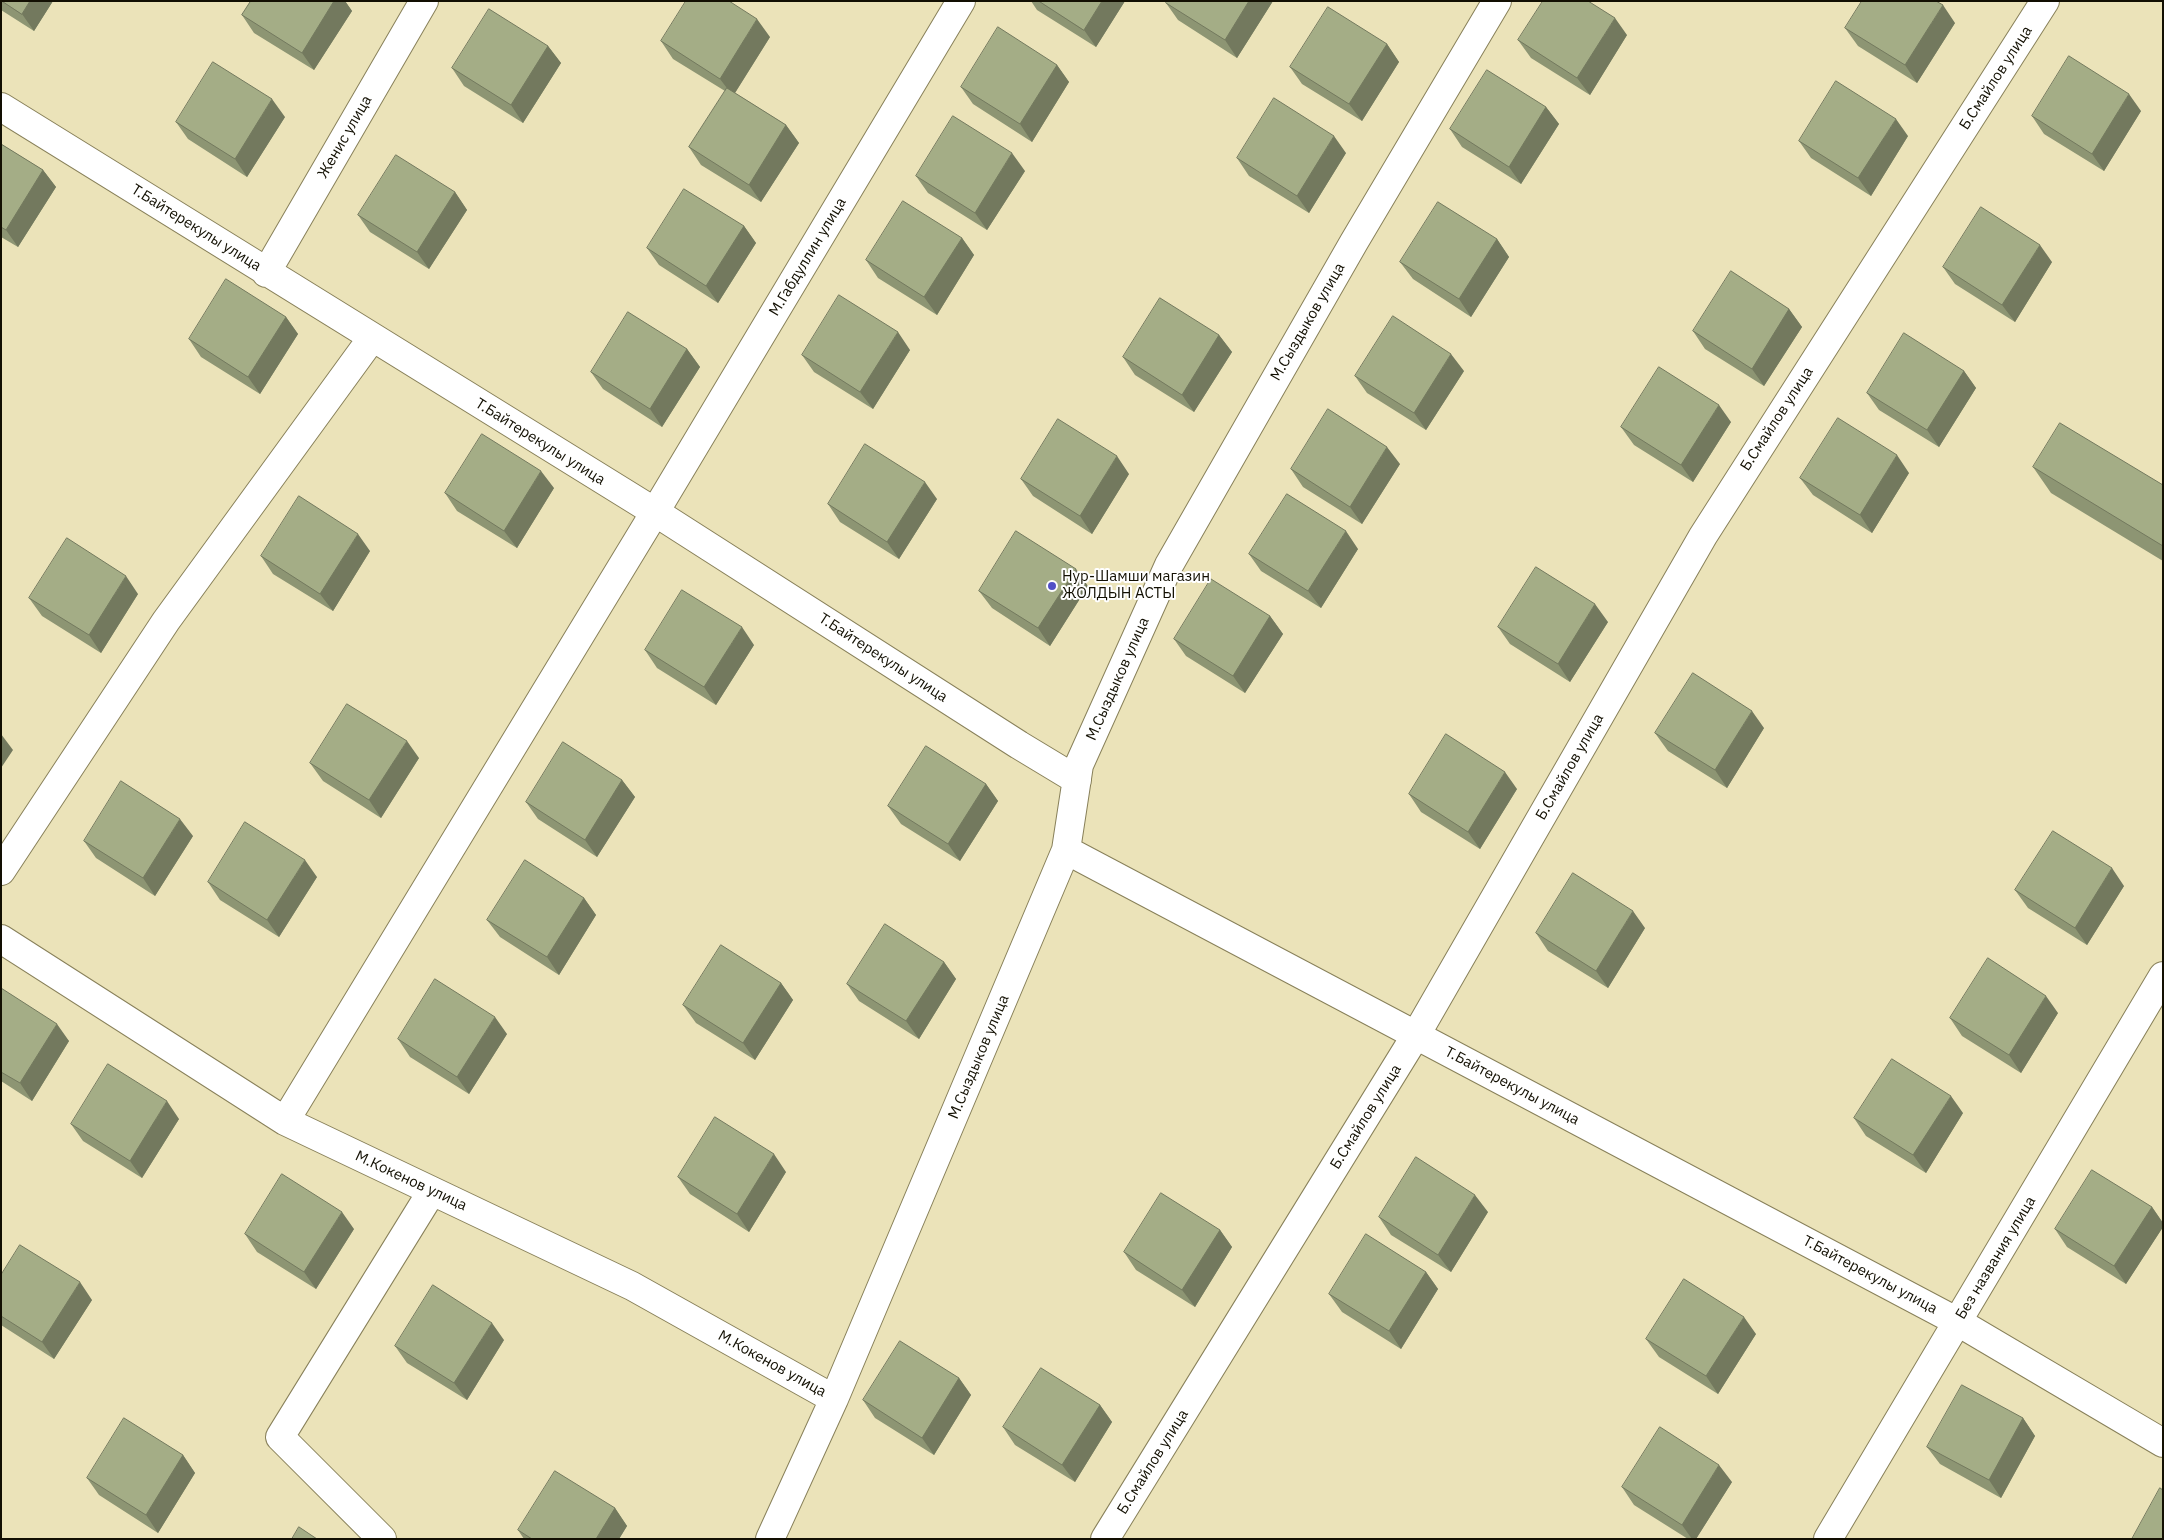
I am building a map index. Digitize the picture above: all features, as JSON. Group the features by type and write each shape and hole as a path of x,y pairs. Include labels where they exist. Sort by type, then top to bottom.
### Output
{"street":[{"name":"Женис улица","path":"266,273 424,1"},
{"name":"М.Габдуллин улица","path":"285,1121 961,1"},
{"name":"М.Сыздыков улица","path":"770,1539 834,1399 1066,850 1079,765 1169,565 1359,234 1497,1"},
{"name":"Б.Смайлов улица","path":"1105,1539 1416,1035 1703,536 2045,1"},
{"name":"Т.Байтерекулы улица","path":"1,107 654,512 1077,780"},
{"path":"1,871 166,621 372,338"},
{"name":"Т.Байтерекулы улица","path":"1066,850 1958,1322 2163,1443"},
{"name":"М.Кокенов улица","path":"1,939 285,1121 632,1286 834,1399"},
{"name":"Без названия улица","path":"1828,1539 2163,976"},
{"path":"382,1539 280,1437 432,1191"}],"building":[{"path":"2,1 30,1 22,14"},
{"path":"251,1 334,1 302,53 242,15"},
{"path":"686,1 729,1 757,19 720,79 661,41"},
{"path":"1039,1 1102,1 1084,30"},
{"path":"1167,1 1249,1 1225,40 1166,3"},
{"path":"1543,1 1588,1 1615,18 1577,78 1518,40"},
{"path":"1862,1 1936,1 1943,5 1905,65 1845,28"},
{"path":"1328,7 1387,44 1349,104 1290,67"},
{"path":"489,9 548,46 511,105 452,68"},
{"path":"998,27 1057,65 1020,124 961,87"},
{"path":"2069,56 2129,94 2092,154 2032,116"},
{"path":"213,62 272,99 235,159 176,122"},
{"path":"1487,70 1546,107 1509,167 1450,129"},
{"path":"1836,81 1896,119 1858,178 1799,141"},
{"path":"727,88 786,125 749,185 689,147"},
{"path":"1274,98 1334,136 1297,196 1237,158"},
{"path":"953,116 1012,153 975,213 916,176"},
{"path":"1,144 43,170 6,230 1,227"},
{"path":"396,155 455,192 417,252 358,215"},
{"path":"684,189 744,226 706,286 647,248"},
{"path":"903,201 962,238 924,297 866,260"},
{"path":"1438,202 1497,239 1459,299 1400,262"},
{"path":"1981,207 2040,245 2002,305 1943,267"},
{"path":"1731,271 1789,309 1752,369 1693,331"},
{"path":"226,279 286,317 248,377 189,339"},
{"path":"839,295 898,332 860,392 802,355"},
{"path":"1160,298 1219,335 1182,395 1123,357"},
{"path":"628,312 687,349 650,409 591,372"},
{"path":"1393,316 1451,354 1414,413 1355,376"},
{"path":"1904,333 1964,371 1927,430 1867,393"},
{"path":"1659,367 1719,405 1681,465 1621,427"},
{"path":"1328,409 1387,447 1350,507 1291,469"},
{"path":"1838,418 1897,455 1860,515 1800,478"},
{"path":"1058,419 1117,456 1080,516 1021,479"},
{"path":"2060,423 2163,485 2163,546 2033,467"},
{"path":"482,434 541,471 504,531 445,493"},
{"path":"865,444 925,482 887,542 828,504"},
{"path":"1287,494 1346,531 1308,591 1249,554"},
{"path":"299,496 358,534 320,594 261,556"},
{"path":"1016,531 1076,569 1038,628 979,591"},
{"path":"67,538 126,576 89,635 29,598"},
{"path":"1536,567 1595,604 1558,664 1498,627"},
{"path":"1211,579 1270,616 1233,676 1174,639"},
{"path":"682,590 742,627 704,687 645,650"},
{"path":"1693,673 1752,711 1715,770 1655,733"},
{"path":"347,704 407,741 369,800 310,763"},
{"path":"1446,734 1505,772 1468,832 1409,794"},
{"path":"563,742 622,780 585,840 526,802"},
{"path":"926,746 986,784 948,844 888,806"},
{"path":"121,781 180,819 143,878 84,841"},
{"path":"245,822 305,860 267,920 208,882"},
{"path":"2053,831 2112,868 2075,928 2015,890"},
{"path":"525,860 584,898 547,957 487,920"},
{"path":"1573,873 1633,911 1596,971 1536,933"},
{"path":"885,924 944,962 906,1021 847,984"},
{"path":"721,945 781,983 743,1043 683,1005"},
{"path":"1988,958 2046,996 2009,1055 1950,1018"},
{"path":"435,979 495,1017 457,1077 398,1039"},
{"path":"1,988 57,1024 20,1083 1,1072"},
{"path":"1892,1059 1951,1096 1913,1155 1854,1118"},
{"path":"108,1064 167,1101 130,1161 71,1124"},
{"path":"715,1117 774,1154 737,1214 678,1177"},
{"path":"1416,1157 1475,1195 1438,1255 1379,1217"},
{"path":"2092,1170 2152,1207 2114,1266 2055,1229"},
{"path":"282,1174 342,1212 304,1272 245,1234"},
{"path":"1161,1193 1220,1230 1182,1290 1124,1252"},
{"path":"1366,1234 1426,1272 1389,1331 1329,1294"},
{"path":"20,1245 80,1282 42,1342 1,1316 1,1275"},
{"path":"1684,1279 1744,1317 1706,1376 1646,1339"},
{"path":"433,1285 492,1323 454,1383 395,1346"},
{"path":"900,1341 959,1378 922,1438 863,1400"},
{"path":"1041,1368 1100,1405 1062,1465 1003,1427"},
{"path":"1962,1385 2023,1418 1989,1480 1927,1447"},
{"path":"124,1418 183,1455 146,1515 87,1478"},
{"path":"1660,1427 1719,1465 1682,1525 1622,1487"},
{"path":"555,1471 615,1508 596,1539 532,1539 518,1530"},
{"path":"2160,1488 2163,1490 2163,1539 2132,1539"},
{"path":"299,1527 317,1539 292,1539"}],"place":[{"name":"Нур-Шамши магазин ЖОЛДЫН АСТЫ","path":"1052,586"}]}
